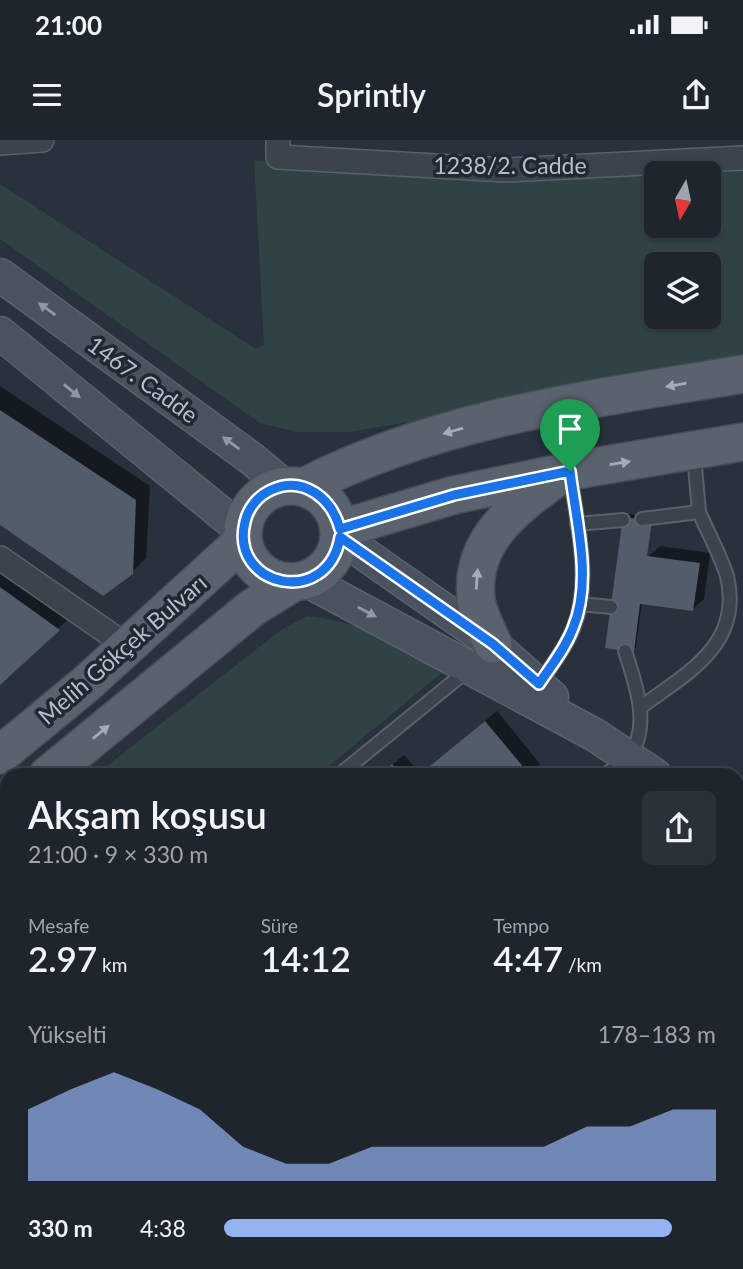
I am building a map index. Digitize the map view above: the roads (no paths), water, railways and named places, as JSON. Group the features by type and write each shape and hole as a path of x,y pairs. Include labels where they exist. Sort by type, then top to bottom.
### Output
{"main road":[{"path":"243,536 251,507 260,497 294,487 407,444 529,410 743,374"},
{"path":"299,581 326,568 333,559 340,533 454,495 743,442"},
{"path":"482,655 475,599 477,569 489,535 513,512 568,472"},
{"name":"1467. Cadde","path":"294,487 328,503 340,533"},
{"name":"1467. Cadde","path":"243,536 257,568 273,579 299,581"},
{"name":"Melih Gökçek Bulvarı","path":"0,755 127,646 243,536"},
{"name":"Melih Gökçek Bulvarı","path":"57,768 252,608 299,581"}],"street":[{"path":"0,143 42,140"},
{"name":"1238/2. Cadde","path":"278,148 506,170 743,158"},
{"name":"1467. Cadde","path":"0,275 294,487"},
{"name":"1467. Cadde","path":"0,333 243,536"},
{"name":"1467. Cadde","path":"340,533 482,655 595,735"},
{"path":"0,558 127,646"},
{"name":"1467. Cadde","path":"299,581 482,655 539,684 595,735 616,766"}],"lane":[{"path":"640,707 710,655 727,631 731,610 727,578 699,512 694,451"},
{"path":"539,684 574,627 580,604 582,566 568,472"},
{"path":"642,519 699,512"},
{"path":"577,524 623,520"},
{"path":"580,604 611,607"},
{"path":"616,766 639,732 640,707 625,651"},
{"path":"348,768 482,655"}]}
